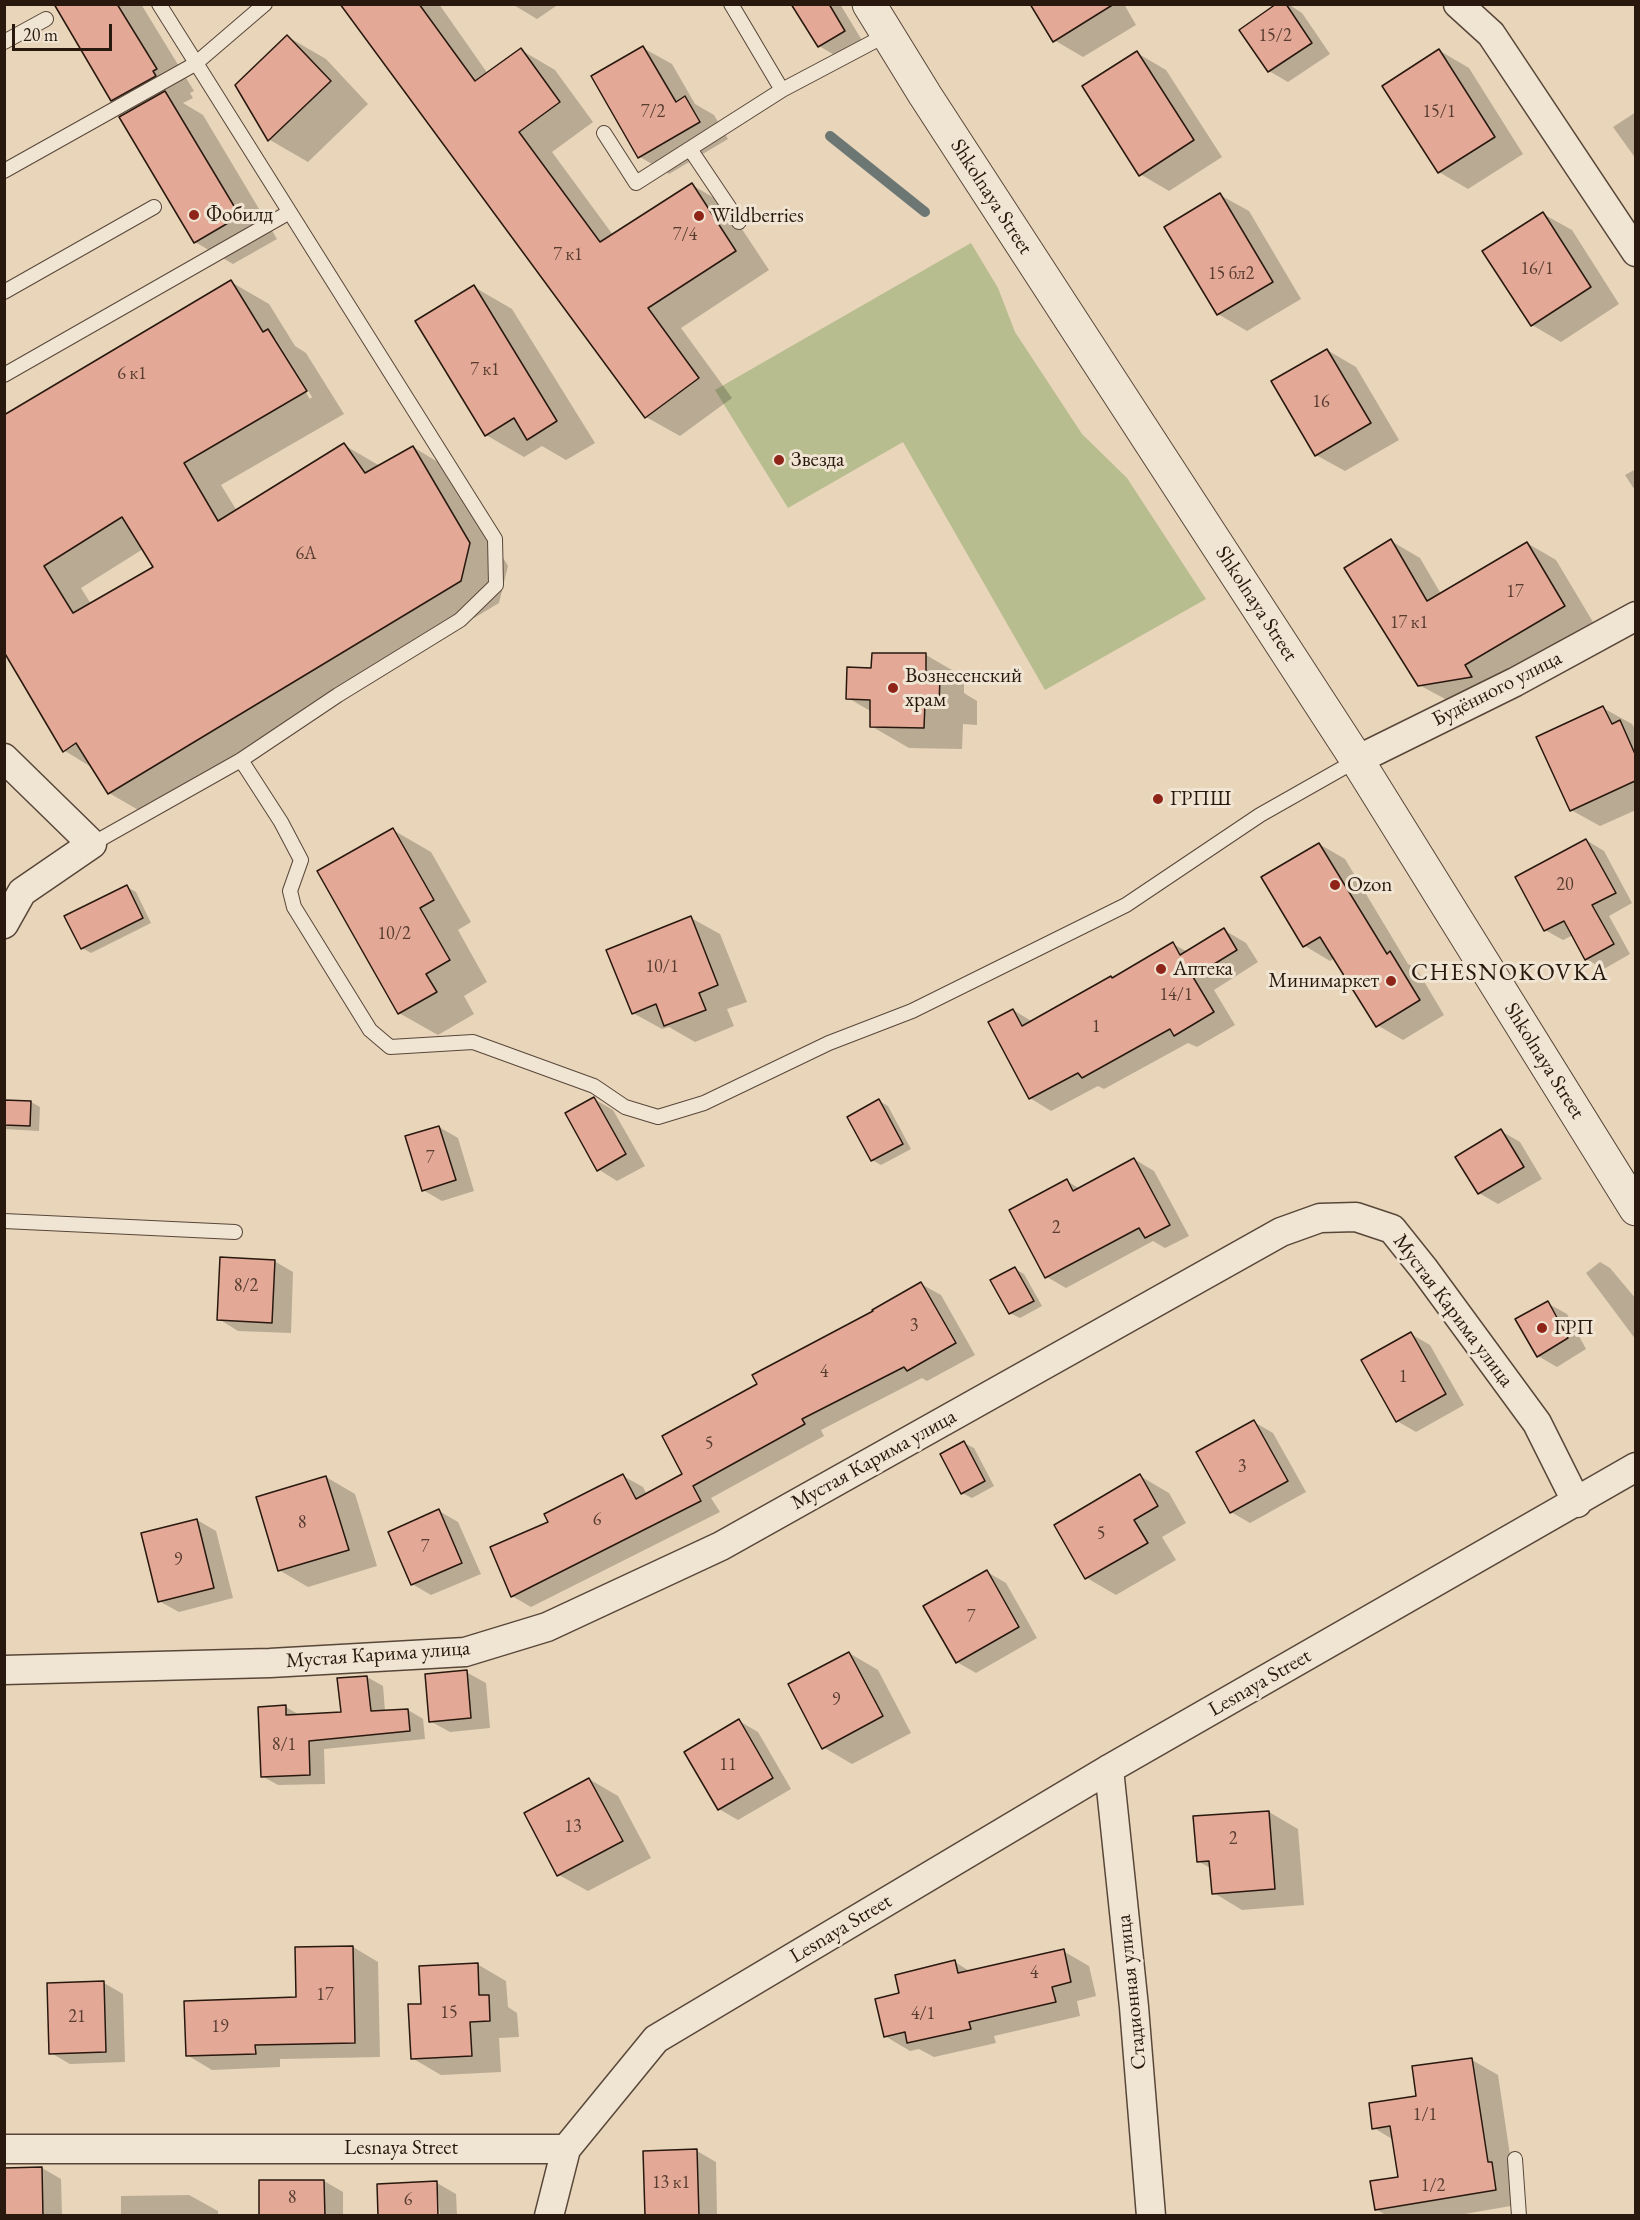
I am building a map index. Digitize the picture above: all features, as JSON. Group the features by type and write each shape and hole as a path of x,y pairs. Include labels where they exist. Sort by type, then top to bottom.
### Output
{"street":[{"name":"Shkolnaya Street","path":"869,4 925,95 1357,760 1635,1209"},
{"path":"1458,4 1491,34 1635,252"},
{"name":"Будённого улица","path":"1357,760 1515,682 1635,616"},
{"path":"4,758 92,844 22,892 4,924"},
{"name":"Мустая Карима улица","path":"4,1670 270,1663 465,1652 547,1628 721,1546 1281,1232 1320,1218 1356,1216 1392,1229 1537,1423 1577,1503"},
{"name":"Lesnaya Street","path":"4,2149 566,2149 656,2039 1109,1769 1577,1503 1635,1467"},
{"name":"Стадионная улица","path":"1109,1769 1134,2007 1151,2216"},
{"path":"549,2216 566,2149"}],"lane":[{"path":"92,844 241,760 338,695 460,620 496,585 495,539 288,213 159,4"},
{"path":"4,171 195,64 265,4"},
{"path":"731,4 782,90"},
{"path":"4,42 46,19"},
{"path":"604,133 636,183 782,90 888,34"},
{"path":"690,149 739,222"},
{"path":"4,292 154,207"},
{"path":"4,375 288,213"},
{"path":"241,760 281,822 301,860 290,891 294,907 370,1030 390,1047 473,1042 594,1086 625,1107 658,1117 704,1103 829,1043 912,1011 1126,905 1260,815 1357,760"},
{"path":"4,1221 235,1232"},
{"path":"1515,2159 1519,2216"}],"green space":[{"path":"971,243 998,288 1015,332 1082,434 1127,478 1206,599 1045,690 903,442 788,508 715,390"}],"building":[{"path":"54,4 117,4 157,69 153,71 156,76 111,101"},
{"path":"340,4 419,4 475,81 521,48 560,102 519,132 600,242 692,183 736,251 648,308 699,378 645,418"},
{"path":"791,4 829,4 845,31 818,47"},
{"path":"1030,4 1114,4 1053,42"},
{"path":"1276,4 1286,4 1312,43 1268,72 1239,30"},
{"path":"287,35 331,81 268,141 235,85"},
{"path":"643,46 676,102 685,96 700,122 638,158 591,76"},
{"path":"1439,49 1495,137 1438,173 1382,86"},
{"path":"1137,51 1194,140 1139,176 1082,86"},
{"path":"165,91 240,216 194,243 119,117"},
{"path":"1220,193 1273,282 1217,315 1164,227"},
{"path":"1543,212 1591,287 1531,326 1482,251"},
{"path":"231,280 263,332 268,329 307,391 184,463 218,521 344,443 365,473 413,446 470,543 461,581 108,794 76,743 63,752 4,652 4,415","holes":["122,517 153,567 73,613 44,566"]},
{"path":"474,285 557,421 527,440 514,418 485,436 415,321"},
{"path":"1327,349 1371,423 1315,456 1271,381"},
{"path":"1391,539 1427,601 1527,542 1565,606 1465,665 1472,677 1418,686 1344,568"},
{"name":"Вознесенский храм","path":"872,653 926,653 926,677 940,678 939,704 925,703 924,728 870,727 870,700 846,699 847,667 871,668"},
{"path":"1603,706 1612,724 1620,720 1635,754 1635,781 1570,811 1536,737"},
{"path":"393,828 434,900 420,908 450,960 426,974 437,992 398,1014 317,871"},
{"path":"1586,839 1616,893 1592,905 1614,944 1585,960 1564,921 1544,931 1515,877"},
{"path":"1319,843 1387,954 1390,951 1420,1000 1376,1027 1320,937 1303,947 1261,877"},
{"path":"127,885 143,918 81,949 64,916"},
{"path":"691,916 718,985 699,993 706,1010 664,1026 656,1004 632,1014 606,950"},
{"path":"1224,928 1237,950 1193,977 1214,1012 1174,1036 1170,1029 1082,1078 1078,1073 1029,1099 988,1022 1013,1009 1022,1026 1111,976 1112,978 1173,942 1180,955"},
{"path":"594,1097 626,1154 597,1171 565,1113"},
{"path":"879,1099 903,1144 871,1161 847,1117"},
{"path":"4,1100 31,1101 30,1126 4,1125"},
{"path":"439,1126 456,1180 422,1191 405,1136"},
{"path":"1501,1129 1524,1167 1478,1194 1455,1157"},
{"path":"1134,1158 1170,1225 1145,1238 1139,1228 1045,1278 1009,1210 1067,1179 1073,1191"},
{"path":"220,1257 275,1260 272,1323 217,1320"},
{"path":"1015,1267 1034,1301 1009,1314 990,1280"},
{"path":"921,1282 956,1343 907,1371 904,1367 802,1419 805,1424 693,1486 701,1501 511,1597 490,1547 548,1522 544,1514 623,1474 636,1499 682,1474 662,1436 757,1384 752,1375 873,1311"},
{"name":"ГРП","path":"1548,1301 1568,1338 1537,1357 1515,1319"},
{"path":"1411,1332 1446,1394 1396,1422 1361,1360"},
{"path":"1254,1420 1288,1481 1230,1513 1196,1452"},
{"path":"964,1441 985,1481 961,1494 940,1454"},
{"path":"1140,1474 1158,1506 1134,1520 1148,1543 1085,1579 1054,1525"},
{"path":"326,1476 349,1550 278,1571 256,1497"},
{"path":"439,1509 462,1563 411,1585 388,1532"},
{"path":"197,1519 214,1588 158,1602 141,1533"},
{"path":"987,1570 1019,1627 956,1663 923,1606"},
{"path":"849,1652 883,1716 822,1749 788,1684"},
{"path":"467,1670 471,1718 429,1722 425,1674"},
{"path":"367,1676 371,1711 408,1709 410,1731 309,1741 310,1775 261,1777 258,1707 286,1705 286,1715 341,1712 337,1678"},
{"path":"739,1719 773,1778 718,1810 684,1752"},
{"path":"589,1778 623,1841 557,1876 524,1813"},
{"path":"1269,1811 1275,1889 1212,1894 1209,1861 1197,1862 1193,1816"},
{"path":"353,1946 355,2043 255,2045 256,2054 186,2056 184,2001 296,1997 295,1947"},
{"path":"1064,1949 1071,1982 1052,1987 1056,2002 969,2022 971,2029 907,2043 905,2032 884,2037 875,1999 899,1993 895,1975 955,1960 958,1973"},
{"path":"478,1963 479,1995 489,1995 490,2021 470,2022 472,2056 411,2059 408,2004 421,2004 419,1966"},
{"path":"104,1981 106,2052 49,2054 47,1983"},
{"path":"1472,2058 1488,2162 1492,2162 1496,2190 1375,2210 1370,2181 1398,2177 1390,2126 1372,2129 1369,2103 1416,2096 1412,2066"},
{"path":"697,2149 699,2216 645,2216 643,2151"},
{"path":"42,2167 43,2216 4,2216 4,2168"},
{"path":"259,2180 324,2180 325,2216 259,2216"},
{"path":"437,2181 438,2216 378,2216 377,2184"}],"waterway":[{"path":"830,136 925,212"}],"place":[{"name":"Фобилд","path":"194,215"},
{"name":"Wildberries","path":"699,216"},
{"name":"Звезда","path":"779,460"},
{"name":"Вознесенский храм","path":"893,688"},
{"name":"ГРПШ","path":"1158,799"},
{"name":"Ozon","path":"1335,885"},
{"name":"Аптека","path":"1161,969"},
{"name":"Минимаркет","path":"1391,981"},
{"name":"ГРП","path":"1542,1328"}],"district":[{"name":"CHESNOKOVKA","path":"1510,973"}]}
